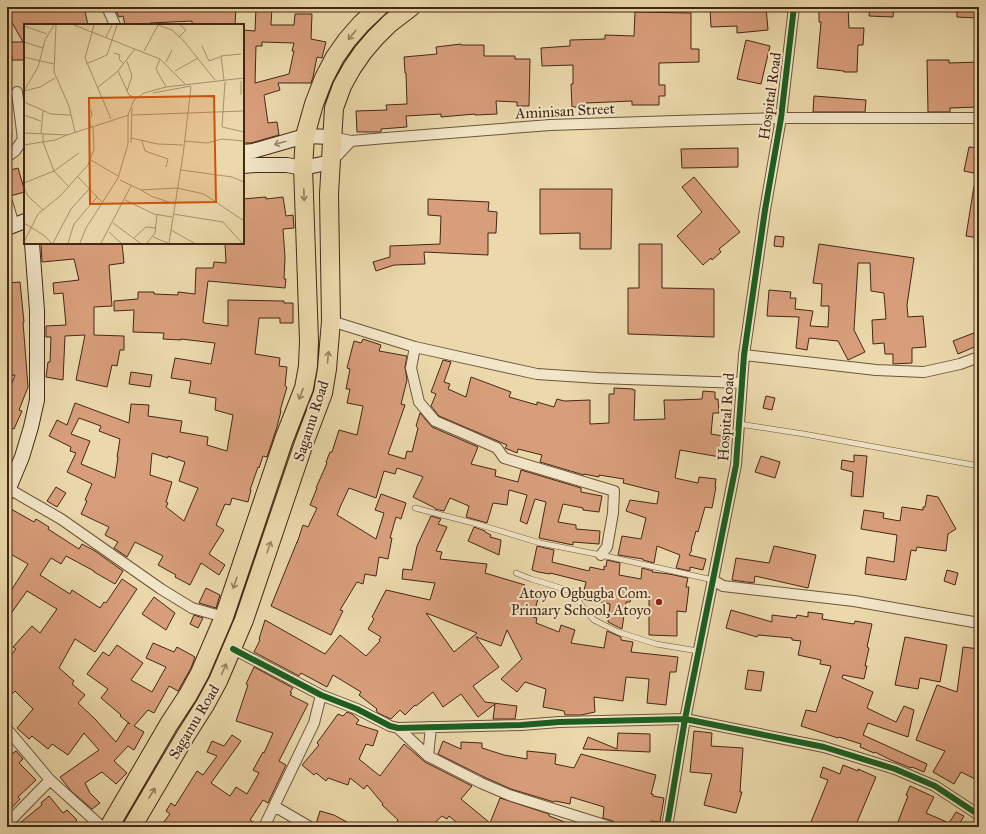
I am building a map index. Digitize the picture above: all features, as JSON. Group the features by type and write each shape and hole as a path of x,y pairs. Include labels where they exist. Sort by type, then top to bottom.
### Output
{"highway":[{"name":"Sagamu Road","path":"132,827 205,705 233,649 303,446 323,393 327,369 331,321 328,194 334,108 342,86 363,52 390,23 411,7"},
{"name":"Sagamu Road","path":"109,827 200,673 224,617 284,439 304,388 308,366 309,341 303,168 305,136 314,104 324,78 335,57 374,8"}],"street":[{"path":"107,7 115,24"},
{"name":"Hospital Road","path":"667,827 685,719 736,465 744,355 765,210 781,118 794,7"},
{"path":"7,158 15,151 23,139 17,92"},
{"name":"Aminisan Street","path":"332,137 351,141 550,126 676,121 781,118 979,118"},
{"path":"244,152 253,151 305,136 332,137"},
{"path":"244,166 287,165 303,168 331,162 351,141"},
{"path":"7,202 15,225"},
{"path":"32,244 37,310 37,400 22,457 8,491 61,519 192,608 224,617"},
{"path":"331,321 415,347 537,374 598,378 742,383"},
{"path":"415,347 411,368 413,382 419,402 435,421 497,448 504,458 614,491 613,513 607,547 601,555"},
{"path":"744,355 876,370 924,372 960,364 979,356"},
{"path":"713,580 723,586 854,601 979,623"},
{"path":"233,649 321,695 357,709 390,726 398,728 685,719 824,747 895,769 935,786 979,815"},
{"path":"264,827 314,723 321,695"},
{"path":"428,756 430,727"},
{"path":"398,728 428,756 481,783 509,794 611,827"},
{"path":"7,729 50,780 102,827"},
{"path":"7,824 50,780"},
{"path":"274,806 310,827"}],"lane":[{"path":"739,424 812,435 979,466"},
{"path":"415,508 540,542 713,580"},
{"path":"516,572 574,592 581,605 594,620 618,632 656,644 698,651"}],"building":[{"path":"7,7 84,7 88,24 24,24 24,60 12,60 12,56 7,56 7,43 23,42 7,14"},
{"path":"114,7 236,7 235,24 192,24 192,21 125,24 123,16 119,17"},
{"path":"256,7 272,7 271,25 294,25 295,14 312,14 311,39 326,42 322,58 317,57 311,83 278,83 280,90 264,95 268,123 277,122 279,135 251,143 244,143 244,30 255,31","holes":["262,42 294,43 292,51 294,51 289,74 255,83 256,46 262,46"]},
{"path":"710,7 766,7 768,30 737,33 737,26 711,27"},
{"path":"819,7 848,7 849,28 864,28 863,45 858,45 857,72 844,72 817,68 821,22 819,22"},
{"path":"870,7 894,7 893,17 869,16"},
{"path":"957,7 978,7 977,18 957,17"},
{"path":"635,12 691,13 691,49 699,49 699,62 659,63 659,85 665,85 665,96 659,96 659,105 632,105 632,101 586,103 586,107 572,107 571,84 573,84 573,65 542,66 541,48 570,46 570,40 605,39 605,35 634,36"},
{"path":"746,40 770,46 761,84 737,79"},
{"path":"461,44 484,45 484,56 515,56 515,59 530,59 529,106 517,106 517,102 496,101 497,114 441,117 441,114 406,116 407,127 381,129 381,132 357,132 356,111 387,110 386,105 407,104 404,57 437,54 436,47"},
{"path":"927,60 949,60 949,63 979,62 979,107 950,108 950,112 928,112"},
{"path":"814,96 866,100 865,112 813,112"},
{"path":"969,147 979,148 979,174 964,171"},
{"path":"738,148 738,167 682,168 681,149"},
{"path":"18,168 24,192 7,196 7,171"},
{"path":"694,177 740,232 719,249 721,252 712,260 711,258 703,265 677,236 702,212 682,187"},
{"path":"974,186 979,187 979,238 966,236"},
{"path":"540,189 612,189 611,249 580,249 580,233 540,234"},
{"path":"283,197 286,216 293,215 294,228 283,229 285,257 284,279 286,279 285,288 208,281 204,323 228,326 228,300 284,301 284,303 293,303 293,323 280,323 280,318 259,318 255,354 280,358 279,366 287,367 285,386 287,387 277,427 267,457 263,456 259,468 258,467 250,490 248,502 232,498 230,505 225,504 216,525 224,530 209,554 225,565 219,575 201,563 190,585 158,565 163,556 135,542 127,557 114,548 118,542 105,535 109,527 81,514 92,484 67,472 76,453 70,451 71,447 49,436 57,420 67,425 75,403 129,423 131,404 149,405 148,416 182,421 180,432 208,437 207,445 227,451 233,415 215,410 216,398 189,393 191,381 171,378 175,358 211,364 215,343 181,339 163,339 164,333 133,332 134,310 114,311 114,301 138,299 138,292 178,295 178,292 195,294 196,268 213,268 214,262 226,263 225,244 244,244 244,199","holes":["79,418 101,426 99,431 120,439 115,478 81,464 90,441 71,434","152,453 168,458 168,456 185,462 179,481 198,488 184,521 166,507 172,482 150,475"]},
{"path":"428,199 489,202 488,211 497,212 496,233 488,233 488,255 424,252 425,264 394,265 376,271 373,262 390,257 390,246 440,244 441,216 428,215"},
{"path":"775,236 784,237 783,247 774,246"},
{"path":"41,244 122,244 124,263 109,265 112,306 94,307 94,335 124,336 124,350 120,350 117,366 112,365 107,387 76,380 85,335 65,336 63,380 46,377 48,362 50,362 51,337 46,337 46,326 66,325 63,293 54,294 53,283 79,280 74,259 42,262"},
{"path":"639,244 662,244 662,288 714,289 714,337 628,334 628,288 639,288"},
{"path":"819,244 914,258 907,305 908,317 923,316 926,347 912,348 912,363 893,364 893,354 885,354 884,343 873,344 872,320 886,319 884,293 871,291 870,263 858,263 854,330 865,352 848,360 838,341 809,338 807,350 796,348 799,317 767,316 769,290 791,292 790,298 796,298 795,309 813,311 810,326 828,327 829,306 821,306 822,284 813,283"},
{"path":"20,282 28,387 19,410 22,411 14,429 7,426 7,396 15,375 8,376 7,283"},
{"path":"979,331 979,345 958,354 953,341"},
{"path":"363,339 381,345 379,351 407,356 405,367 407,380 401,404 405,405 388,454 405,459 407,451 412,452 418,428 416,426 420,413 432,427 478,447 471,464 496,470 495,476 518,482 521,470 581,488 581,492 602,496 599,512 583,510 583,508 563,504 558,522 576,525 576,529 600,531 599,544 573,542 573,545 539,538 546,502 535,499 527,524 520,521 527,495 509,490 507,505 493,503 487,523 466,517 469,506 450,498 444,511 435,509 413,497 423,477 397,468 395,474 384,471 376,498 349,488 337,515 376,539 384,513 375,510 381,494 406,503 401,519 396,517 390,538 392,538 388,559 379,557 376,576 365,574 363,584 357,582 340,610 343,611 331,635 271,606 303,525 308,527 317,508 310,505 330,452 332,452 339,430 357,435 363,406 347,403 350,389 346,389 350,369 347,368 354,341 361,343"},
{"path":"443,360 451,362 444,382 450,384 448,389 466,397 471,377 511,392 509,397 537,405 537,402 554,407 557,399 564,401 590,400 590,424 609,423 609,394 614,394 614,388 635,390 634,420 665,419 664,400 702,399 703,391 715,392 715,399 718,399 719,413 713,413 711,434 723,436 720,457 680,450 675,478 698,483 699,477 716,479 712,508 705,507 698,532 696,531 692,550 689,555 706,559 703,570 690,567 690,571 676,568 680,555 657,546 654,563 643,559 618,555 622,536 641,539 646,518 626,511 630,500 657,504 659,492 623,483 624,479 599,475 599,477 584,475 540,462 542,455 518,449 517,453 505,448 507,445 439,416 431,406 436,394 431,392"},
{"path":"131,372 152,375 150,387 129,384"},
{"path":"766,396 775,398 772,410 763,408"},
{"path":"854,455 867,456 863,497 851,496 853,472 841,469 842,460 854,462"},
{"path":"761,456 780,462 775,478 755,472"},
{"path":"56,487 66,493 57,507 47,501"},
{"path":"927,495 938,497 956,529 948,534 946,551 917,547 916,551 911,550 906,580 865,574 867,557 894,562 897,535 861,529 864,510 884,513 883,518 900,521 902,507 923,510"},
{"path":"11,509 34,522 36,519 49,527 48,529 79,549 82,544 95,551 123,571 115,584 66,556 61,564 51,558 40,575 70,594 72,590 100,608 104,602 106,603 122,579 137,589 95,652 75,639 59,668 74,681 72,684 85,695 78,703 116,742 128,723 130,724 101,698 108,689 87,674 103,652 109,656 117,645 143,663 131,680 152,692 166,667 146,658 153,643 174,652 177,647 195,657 191,668 178,691 169,686 154,713 148,710 134,726 144,732 134,750 128,746 114,761 127,773 116,784 102,772 85,783 90,793 100,803 92,809 71,791 60,777 99,750 84,733 68,755 52,744 48,749 32,736 29,739 17,728 33,709 15,691 7,699 7,660 16,649 13,647 32,626 40,633 57,609 27,591 7,619 7,597 28,564 7,552 7,517"},
{"path":"431,516 441,519 438,524 447,527 436,551 442,552 440,559 487,564 485,573 525,585 523,590 539,595 533,617 537,618 536,623 559,632 561,625 575,630 571,643 604,648 607,631 621,637 621,640 633,642 631,652 678,657 676,672 670,672 666,705 647,703 649,679 626,677 623,701 594,697 595,712 581,715 565,715 564,711 543,707 546,689 525,682 517,692 501,679 522,659 507,630 501,646 476,637 499,667 473,686 485,702 517,706 515,719 493,719 495,704 478,717 461,694 443,707 433,692 416,706 415,705 405,715 400,710 391,719 378,713 376,710 377,709 359,695 361,692 333,675 327,687 301,673 299,676 254,652 260,640 259,639 265,620 325,654 340,635 366,656 380,641 379,640 381,637 368,629 374,619 372,617 386,590 430,600 435,583 402,579 403,569 412,570 417,546","holes":["426,613 477,633 454,652"]},
{"path":"474,527 485,531 491,535 490,537 501,540 499,555 468,541"},
{"path":"537,546 554,550 552,562 589,571 590,567 604,570 607,560 620,563 619,575 641,579 642,568 653,571 652,572 688,578 686,587 689,587 686,612 677,611 677,636 649,635 649,599 631,598 630,602 626,602 622,629 608,622 610,604 582,599 586,582 532,570"},
{"path":"774,546 816,555 808,588 755,576 754,583 732,580 736,558 769,563"},
{"path":"947,570 958,573 955,585 944,581"},
{"path":"206,588 220,595 216,608 199,603"},
{"path":"154,597 175,613 166,630 142,614"},
{"path":"731,610 772,622 772,615 796,618 797,615 808,617 808,612 823,614 822,619 854,624 855,621 872,624 867,647 869,648 864,679 843,675 842,678 873,692 867,708 896,722 904,706 914,710 908,737 868,723 863,735 927,764 924,772 860,747 861,744 801,726 806,710 816,712 831,666 820,664 821,660 798,655 801,641 792,640 792,638 758,635 757,637 726,628"},
{"path":"194,615 203,618 198,628 190,624"},
{"path":"905,637 947,645 940,682 920,678 918,689 895,685"},
{"path":"963,647 979,649 975,696 979,698 979,781 961,772 954,784 933,772 945,751 916,740 937,685 957,692"},
{"path":"254,667 293,688 290,695 308,704 279,761 286,765 268,803 263,800 250,820 258,825 258,827 160,827 170,814 166,811 171,803 175,806 197,771 203,775 217,756 207,752 212,741 224,746 232,735 241,741 211,783 230,796 236,787 247,794 259,773 253,770 263,752 264,753 273,733 236,721 248,685 246,684"},
{"path":"748,670 764,672 761,691 745,689"},
{"path":"347,712 359,720 356,724 378,731 373,746 366,744 359,759 380,776 404,744 425,762 472,786 461,799 490,823 500,798 549,814 549,816 575,827 477,827 473,823 470,827 462,827 449,816 447,819 442,816 430,827 403,827 397,822 398,820 382,805 383,804 367,785 364,789 350,778 348,785 328,778 326,781 316,773 314,775 302,765 319,745 317,743 338,714 343,716"},
{"path":"694,731 712,733 711,746 743,748 740,792 742,792 736,813 704,805 712,774 690,772"},
{"path":"618,733 650,734 650,752 583,749 588,737 617,749"},
{"path":"443,741 461,749 461,742 482,743 482,748 504,755 527,759 527,751 556,754 555,764 574,768 581,754 656,775 651,794 653,794 653,796 664,798 660,822 651,821 649,827 628,827 603,818 604,807 571,797 570,804 554,802 511,789 438,754"},
{"path":"16,751 23,759 19,763 36,780 18,797 20,799 7,813 7,757"},
{"path":"843,765 858,771 858,769 876,777 855,827 809,827 828,780 820,777 823,767 840,774"},
{"path":"910,786 934,797 926,813 949,823 956,812 964,816 958,826 959,827 896,827 908,796 906,795"},
{"path":"49,796 63,813 67,810 77,820 70,827 15,827 42,805 41,803"},
{"path":"320,811 334,815 356,827 316,827"}],"cycle path":[{"path":"667,827 685,719 736,465 744,355 765,210 781,118 794,7"},
{"path":"233,649 321,695 357,709 390,726 398,728 685,719 824,747 895,769 935,786 979,815"}],"place":[{"name":"Atoyo Ogbugba Com. Primary School, Atoyo","path":"659,602"}]}
